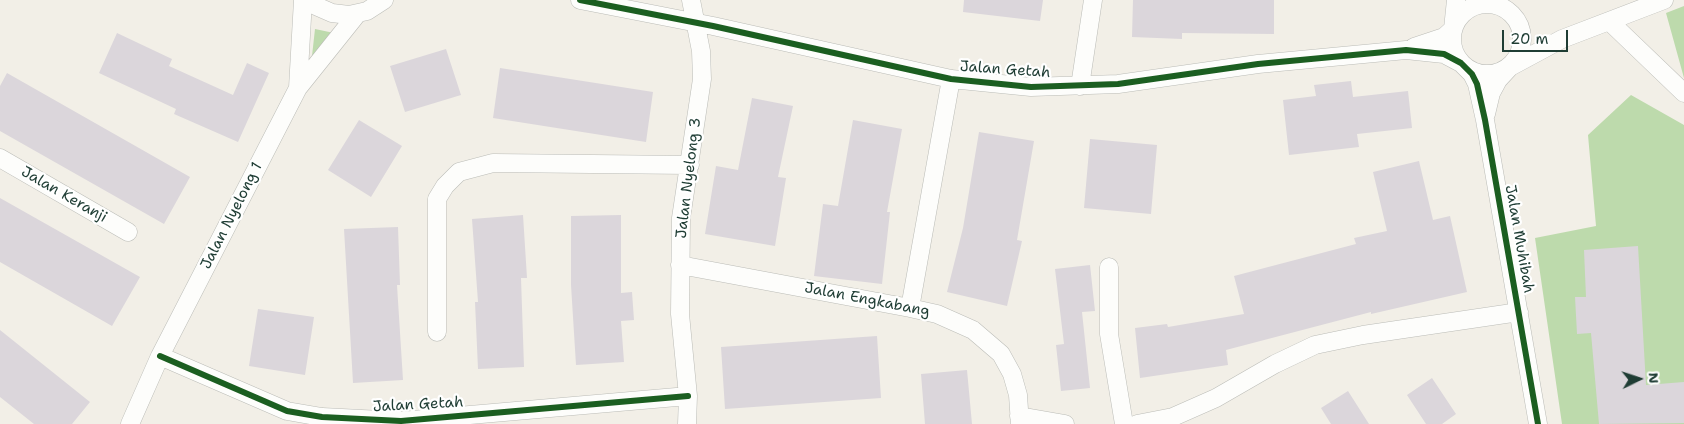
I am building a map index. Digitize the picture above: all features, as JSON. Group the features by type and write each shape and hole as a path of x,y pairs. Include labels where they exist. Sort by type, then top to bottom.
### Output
{"street":[{"name":"Jalan Nyelong 1","path":"130,424 160,356 298,88 303,0"},
{"path":"309,0 316,6 332,13 350,15 366,11 384,0"},
{"name":"Jalan Getah","path":"580,0 951,78 1031,88 1118,84 1258,64 1406,50 1444,54 1461,63"},
{"name":"Jalan Nyelong 3","path":"687,424 688,396 680,314 681,218 702,79 701,51 691,0"},
{"path":"1080,86 1093,0"},
{"path":"1456,0 1452,41 1455,53 1461,63 1470,70 1490,75 1501,72 1562,39 1664,0"},
{"path":"1499,0 1534,38 1562,39"},
{"path":"1453,29 1458,19 1467,10 1478,5 1490,3 1501,6 1511,13 1519,23 1522,34 1522,46 1518,58 1510,67"},
{"path":"298,88 358,13"},
{"path":"1609,21 1684,92"},
{"name":"Jalan Getah","path":"1406,50 1434,41 1453,29"},
{"name":"Jalan Muhibah","path":"1461,63 1472,74 1477,84 1485,120 1538,424"},
{"name":"Jalan Muhibah","path":"1485,120 1491,93 1498,80 1510,67"},
{"path":"910,308 951,78"},
{"name":"Jalan Keranji","path":"0,158 128,232"},
{"path":"437,332 437,199 445,186 459,172 493,163 690,166"},
{"name":"Jalan Engkabang","path":"680,265 910,308 937,314 973,330 1001,354 1012,374 1018,395 1020,420"},
{"path":"1109,267 1109,334 1124,424"},
{"path":"1137,424 1173,416 1216,398 1274,364 1314,345 1362,335 1519,312"},
{"name":"Jalan Getah","path":"160,356 286,417 322,417 402,423 688,396"},
{"path":"1020,420 1065,424"}],"green space":[{"path":"1684,6 1684,78 1666,13"},
{"path":"315,29 334,33 311,65"},
{"path":"1631,95 1684,125 1684,424 1562,424 1535,238 1596,226 1588,135"}],"building":[{"path":"964,0 1043,0 1040,21 963,12"},
{"path":"1133,0 1274,0 1274,34 1182,33 1182,39 1132,37"},
{"path":"117,33 172,59 169,66 233,95 247,63 269,73 238,142 174,114 176,109 99,73"},
{"path":"446,49 461,95 405,112 390,66"},
{"path":"500,68 653,92 646,142 493,118"},
{"path":"7,73 190,177 164,224 0,131 0,86"},
{"path":"1351,81 1353,97 1408,91 1412,128 1357,134 1359,147 1289,155 1283,100 1316,96 1314,85"},
{"path":"752,98 793,106 778,177 786,178 775,246 705,234 716,166 738,170"},
{"path":"359,120 402,146 371,197 328,170"},
{"path":"853,120 902,129 887,212 890,212 882,284 814,276 823,204 838,206"},
{"path":"979,132 1034,141 1017,240 1022,241 1007,306 947,292 963,228"},
{"path":"1090,139 1157,145 1151,214 1084,208"},
{"path":"1419,161 1433,220 1450,216 1467,292 1371,314 1371,312 1226,350 1228,365 1140,378 1135,328 1167,324 1168,327 1244,314 1234,276 1356,244 1354,238 1387,231 1373,172"},
{"path":"0,198 140,277 112,326 0,262"},
{"path":"523,215 527,278 521,278 524,367 478,369 475,302 478,302 472,219"},
{"path":"621,215 621,293 632,292 634,320 621,321 624,362 576,365 571,285 571,216"},
{"path":"398,227 400,285 397,285 403,380 353,383 344,229"},
{"path":"1638,246 1646,385 1684,382 1684,423 1599,424 1591,333 1577,334 1575,297 1586,297 1584,250"},
{"path":"1090,265 1095,311 1082,312 1090,388 1061,391 1056,345 1064,344 1055,269"},
{"path":"258,309 314,317 305,375 249,366"},
{"path":"0,330 90,402 72,424 34,424 0,397"},
{"path":"877,336 881,398 725,409 721,347"},
{"path":"967,370 972,424 925,424 921,374"},
{"path":"1432,378 1456,414 1442,424 1426,424 1407,395"},
{"path":"1348,391 1369,424 1331,424 1321,408"}],"cycle path":[{"path":"580,0 713,26 951,79 1031,87 1118,84 1258,64 1406,50 1444,54 1461,63 1472,74 1477,84 1485,120 1538,424"},
{"path":"160,356 287,411 322,417 401,421 688,396"}]}
